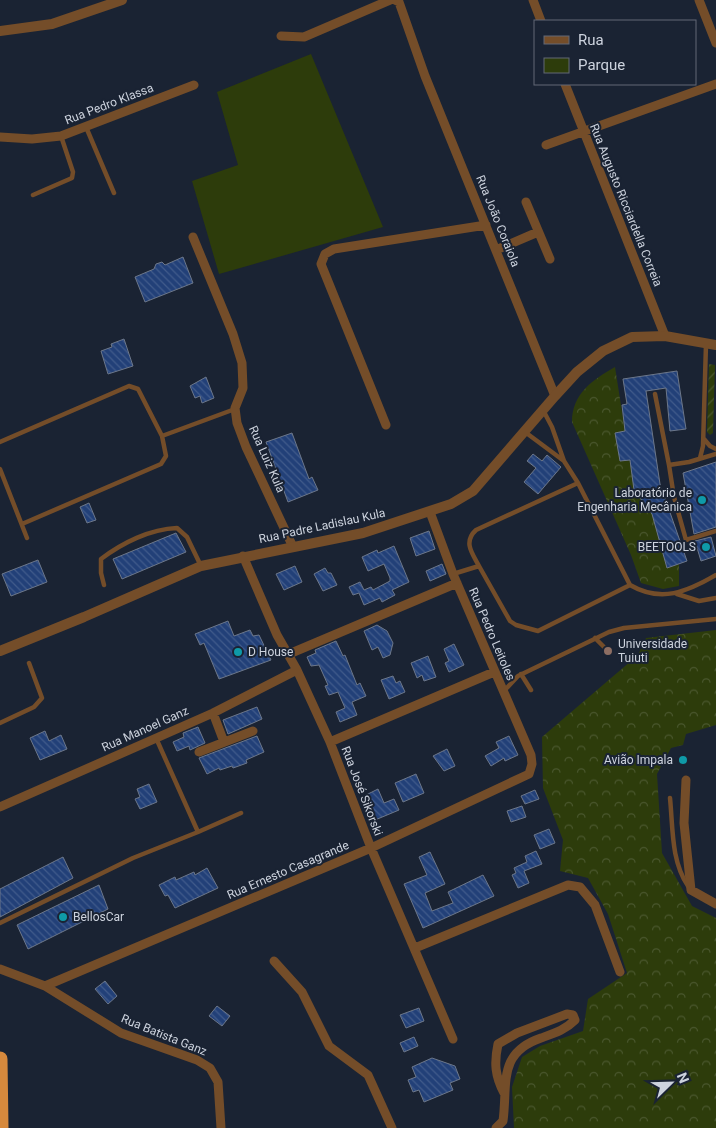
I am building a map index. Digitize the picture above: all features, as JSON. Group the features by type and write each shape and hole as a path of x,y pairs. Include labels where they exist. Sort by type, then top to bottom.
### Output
{"highway":[{"path":"0,1059 2,1128"}],"street":[{"path":"0,31 52,24 122,0"},
{"path":"281,36 304,37 390,0"},
{"name":"Rua João Coraiola","path":"395,0 399,2 418,55 555,396"},
{"path":"532,0 541,20"},
{"path":"699,0 716,43"},
{"path":"546,145 716,84"},
{"name":"Rua Pedro Klassa","path":"0,137 32,139 61,136 194,85"},
{"name":"Rua Augusto Ricciardella Correia","path":"565,85 664,336"},
{"path":"526,202 550,259"},
{"path":"386,425 321,264 325,254 334,249 486,225"},
{"path":"496,250 538,232"},
{"name":"Rua Luiz Kula","path":"193,237 233,334 242,363 242,388 236,408 237,423 246,447 294,547"},
{"name":"Rua Padre Ladislau Kula","path":"0,651 201,566 363,533 451,504 473,491 555,396 578,372 603,352 632,337 664,336 711,343"},
{"name":"Rua Pedro Leitoles","path":"430,512 453,574 531,755 532,764"},
{"name":"Rua José Sikorski","path":"243,556 277,635 297,670 330,742 370,848 453,1039"},
{"path":"289,654 457,583"},
{"name":"Rua Manoel Ganz","path":"0,807 213,713 297,670"},
{"path":"330,742 494,672"},
{"path":"213,713 224,742"},
{"path":"199,752 253,730"},
{"name":"Rua Ernesto Casagrande","path":"45,986 370,848 522,778 529,774 532,764"},
{"path":"686,780 684,823 691,890 716,904"},
{"path":"415,948 518,906 556,888 568,885 580,887 595,905 620,972"},
{"path":"274,961 302,992 329,1046 368,1075 392,1128"},
{"name":"Rua Batista Ganz","path":"0,969 45,986 121,1033 197,1060 210,1068 218,1082 221,1128"},
{"path":"496,1128 503,1121 508,1065 516,1052 533,1041 567,1028 575,1020 573,1015 566,1014 532,1027 498,1044 494,1062 497,1079 504,1093"}],"lane":[{"path":"86,127 114,193"},
{"path":"32,195 72,178 73,172 61,136"},
{"path":"699,458 703,453 711,343"},
{"path":"0,442 129,386 138,388 162,436 166,456 160,464 22,524"},
{"path":"655,394 674,497 686,540 716,531"},
{"path":"162,436 236,408"},
{"path":"543,410 555,434 564,461 578,483 630,585 644,593 677,594 699,601 716,598"},
{"path":"525,432 564,461"},
{"path":"704,438 710,446 716,449"},
{"path":"669,464 716,454"},
{"path":"0,469 27,538"},
{"path":"578,483 476,530 469,536 468,541 479,566 510,621 516,625 538,631 630,585"},
{"path":"104,585 100,573 101,559 117,547 162,528 177,528 186,537 201,566"},
{"path":"453,574 479,566"},
{"path":"677,594 716,575"},
{"path":"503,693 521,674 595,638 624,628 716,619"},
{"path":"595,638 608,651"},
{"path":"0,723 34,707 42,698 29,664"},
{"path":"521,674 531,690"},
{"path":"156,738 198,832"},
{"path":"670,798 675,851 680,875 691,890"},
{"path":"0,923 133,858 241,813"}],"green space":[{"path":"311,54 383,227 219,274 192,181 238,165 217,92"},
{"path":"709,364 715,365 713,433 710,435 707,432"},
{"path":"615,367 625,431 616,433 620,461 630,460 634,490 652,514 667,568 679,564 679,586 663,589 641,583 631,555 572,422 575,403 585,389"},
{"path":"716,630 716,725 686,734 683,745 671,748 657,774 662,853 692,906 716,918 716,1128 514,1128 512,1087 522,1057 540,1046 583,1031 588,999 627,973 608,914 588,878 560,871 563,840 543,788 542,737 638,655 646,638"}],"building":[{"path":"183,257 193,283 145,302 135,277 154,269 156,264 162,262 165,265"},
{"path":"124,339 133,366 108,374 101,351 112,347 111,344"},
{"path":"677,371 686,429 670,431 666,388 646,391 660,484 687,561 667,568 652,514 634,490 630,460 620,461 615,433 625,431 622,405 627,404 623,379"},
{"path":"206,377 214,398 202,403 200,396 195,398 190,386"},
{"path":"292,433 309,479 312,477 318,490 288,502 266,442"},
{"path":"533,454 542,461 547,455 561,467 538,494 524,482 536,468 527,461"},
{"name":"Laboratório de Engenharia Mecânica","path":"716,462 716,527 694,534 683,473"},
{"path":"89,503 96,520 87,523 80,507"},
{"path":"429,531 435,549 416,556 410,538"},
{"path":"176,533 186,552 122,579 113,559"},
{"name":"BEETOOLS","path":"711,537 716,556 701,561 695,541"},
{"path":"394,546 409,582 392,590 395,595 382,602 380,598 364,605 359,593 353,595 349,587 360,582 364,590 371,587 373,590 390,581 390,578 384,564 368,571 362,557 377,550 378,553"},
{"path":"38,560 47,582 11,596 2,574"},
{"path":"442,564 446,574 430,581 426,571"},
{"path":"295,566 302,582 284,590 276,574"},
{"path":"325,568 328,573 331,573 337,585 323,591 314,574"},
{"name":"D House","path":"228,621 234,636 250,630 253,636 259,635 271,660 219,679 204,643 200,645 195,634"},
{"path":"377,625 387,631 393,643 390,655 383,658 378,647 372,650 364,631"},
{"path":"336,641 343,656 345,655 357,685 360,683 366,696 352,702 357,715 340,722 336,712 345,708 338,692 329,695 325,686 328,685 319,665 311,666 307,657 316,653 315,650"},
{"path":"454,644 464,665 449,672 445,663 449,661 444,649"},
{"path":"428,656 436,677 424,681 422,675 417,678 411,663"},
{"path":"393,676 396,683 400,681 405,692 389,699 381,680"},
{"path":"257,707 262,719 228,734 223,720"},
{"path":"198,727 205,743 190,750 189,746 177,751 173,742 184,737 183,733"},
{"path":"45,731 49,741 61,735 67,749 40,760 30,738"},
{"path":"257,736 264,752 246,760 247,763 233,768 232,766 220,770 219,768 207,774 199,758"},
{"path":"509,736 518,755 505,761 504,758 491,766 485,756 499,748 496,742"},
{"path":"447,749 455,766 444,771 433,756"},
{"path":"416,774 424,793 403,802 395,783"},
{"path":"149,784 157,802 140,809 135,799 140,797 137,789"},
{"path":"378,789 384,803 394,799 399,810 375,820 364,796"},
{"path":"535,790 539,799 525,804 521,796"},
{"path":"522,806 526,817 511,822 507,811"},
{"path":"549,829 555,843 540,849 534,835"},
{"path":"536,851 542,864 524,871 529,883 518,888 512,875 516,873 514,868 527,862 525,856"},
{"path":"430,852 445,884 425,893 432,911 453,903 448,892 483,875 494,896 423,928 404,884 427,875 419,857"},
{"name":"BellosCar","path":"63,857 73,878 0,917 0,889"},
{"path":"207,868 218,888 175,908 168,895 165,896 159,885 175,877 176,880 194,872 195,875"},
{"name":"BellosCar","path":"99,885 108,909 28,949 17,925"},
{"path":"105,981 117,996 108,1004 95,989"},
{"path":"217,1006 230,1016 222,1026 209,1016"},
{"path":"419,1008 424,1021 406,1028 400,1015"},
{"path":"414,1037 418,1046 404,1052 400,1043"},
{"path":"432,1058 455,1066 460,1079 450,1083 453,1090 424,1102 419,1090 413,1092 408,1080 416,1077 412,1067"}],"place":[{"name":"Laboratório de Engenharia Mecânica","path":"702,500"},
{"name":"BEETOOLS","path":"706,547"},
{"name":"Universidade Tuiuti","path":"608,651"},
{"name":"D House","path":"238,652"},
{"name":"Avião Impala","path":"683,760"},
{"name":"BellosCar","path":"63,917"}]}
